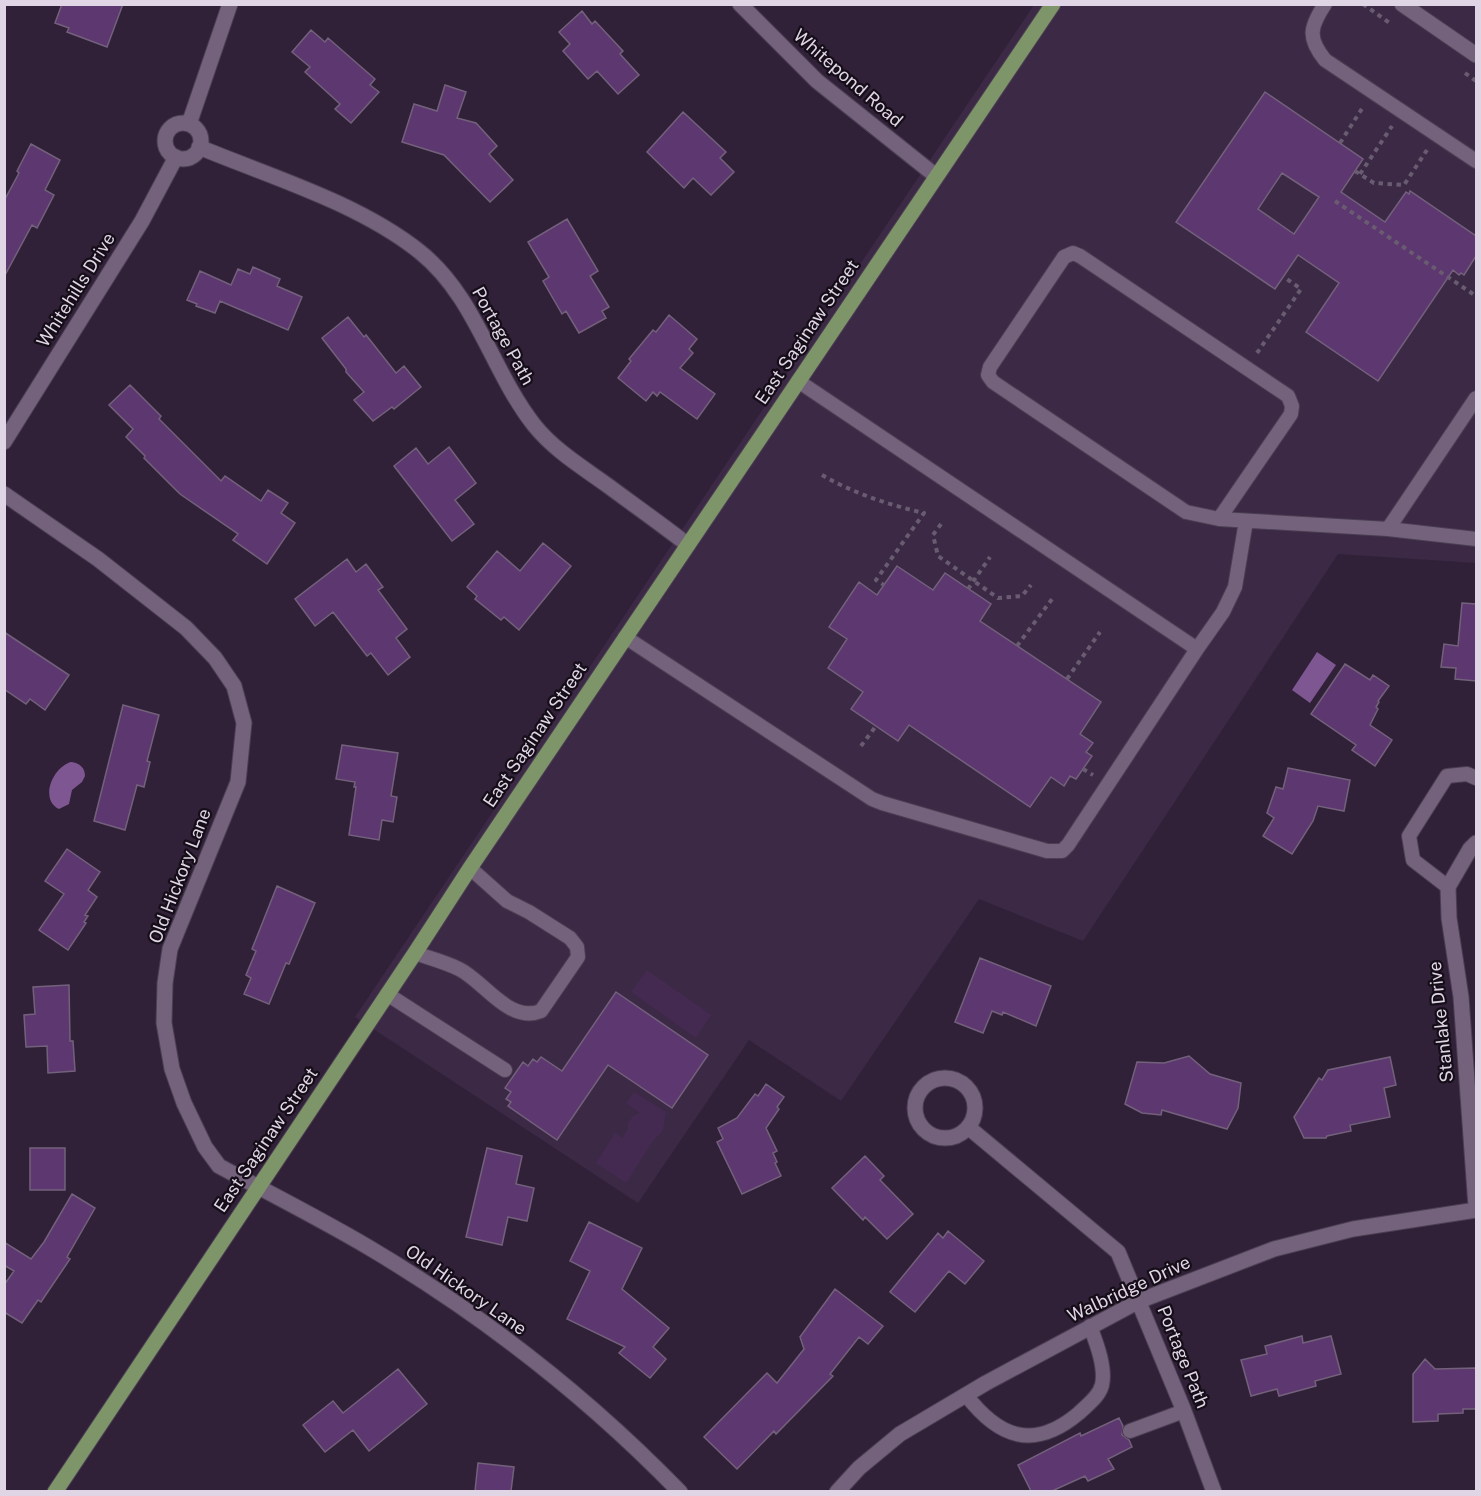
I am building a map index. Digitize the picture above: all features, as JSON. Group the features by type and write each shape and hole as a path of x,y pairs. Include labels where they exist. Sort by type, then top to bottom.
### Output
{"main road":[{"name":"East Saginaw Street","path":"55,1491 470,868 1053,4"}],"street":[{"path":"189,124 230,4"},
{"name":"Whitepond Road","path":"740,4 817,81 936,176"},
{"path":"1402,4 1476,55"},
{"path":"189,124 198,131 200,147 192,156 176,157 166,147 166,135 173,126 189,124"},
{"name":"Portage Path","path":"200,147 326,198 382,227 420,252 446,278 468,308 512,392 535,425 560,451 688,544"},
{"name":"Whitehills Drive","path":"4,442 142,221 176,157"},
{"name":"Old Hickory Lane","path":"4,494 98,560 186,628 215,658 234,686 244,723 238,782 170,949 165,983 164,1023 172,1069 184,1103 205,1147 219,1166 368,1247 492,1329 607,1422 680,1491"},
{"path":"1448,887 1470,849 1476,843"},
{"name":"Stanlake Drive","path":"1448,887 1449,918 1461,997 1476,1209"},
{"name":"Portage Path","path":"968,1127 1118,1252 1184,1411 1214,1491"},
{"name":"Walbridge Drive","path":"837,1491 859,1468 900,1434 966,1395 1139,1301 1274,1249 1353,1229 1476,1209"}],"lane":[{"path":"1325,4 1314,20 1311,33 1315,48 1324,60 1476,161"},
{"path":"1219,519 1291,414 1292,405 1288,396 1080,256 1073,253 1064,257 990,367 988,375 993,382 1178,507 1197,516 1219,519 1246,521 1388,530 1476,539"},
{"path":"798,381 1197,649"},
{"path":"1388,530 1476,398"},
{"path":"625,638 872,799 1055,852 1062,851 1223,612 1234,587 1246,521"},
{"path":"1448,887 1413,860 1409,836 1447,776 1467,774 1476,778"},
{"path":"415,953 460,969 482,988 521,1014 541,1011 578,957 577,947 570,938 507,901 470,868"},
{"path":"387,994 505,1070"},
{"path":"966,1395 981,1415 999,1428 1021,1435 1039,1436 1072,1419 1093,1400 1102,1384 1100,1352 1090,1326"},
{"path":"1130,1431 1184,1411"}],"path":[{"path":"1340,143 1364,106"},
{"path":"1393,126 1358,172 1374,183 1404,184 1428,149"},
{"path":"1335,201 1476,296"},
{"path":"1247,368 1301,289 1284,277"},
{"path":"822,475 840,485 924,513 876,580 884,585"},
{"path":"941,524 933,535 938,556 974,581 998,597 1022,596 1031,585"},
{"path":"968,589 990,557"},
{"path":"1017,646 1052,599"},
{"path":"1066,679 1100,632"},
{"path":"861,746 876,726"},
{"path":"1083,769 1094,775"}],"shaded area":[{"path":"1034,5 1476,5 1476,563 1338,554 1083,941 979,899 841,1101 749,1040 638,1203 355,1017"},
{"path":"1317,652 1336,665 1310,703 1292,690"},
{"path":"71,762 81,766 85,776 82,782 72,790 69,804 59,809 53,804 49,791 54,776 64,765"},
{"path":"647,970 711,1015 696,1038 631,992"},
{"path":"634,1092 666,1112 663,1130 653,1141 626,1183 596,1163 615,1133 622,1138 633,1116 640,1113 626,1103"}],"building":[{"path":"62,4 123,4 107,47 67,32 69,28 55,23"},
{"path":"582,11 592,24 595,21 623,51 620,54 639,75 618,94 597,71 588,79 563,51 570,44 559,32"},
{"path":"311,30 325,42 328,38 375,79 370,85 379,92 351,123 335,109 340,104 305,72 310,67 292,52"},
{"path":"445,85 466,92 457,118 476,123 497,146 489,154 513,180 490,202 444,155 402,142 414,104 437,111"},
{"path":"1265,92 1363,159 1341,192 1385,222 1406,192 1409,194 1410,191 1476,236 1476,256 1464,275 1461,273 1459,275 1453,270 1378,381 1306,332 1339,283 1298,255 1275,289 1176,222","holes":["1282,173 1319,197 1294,234 1258,209"]},
{"path":"683,112 726,152 720,158 734,172 711,195 693,178 684,188 647,152"},
{"path":"31,144 60,160 45,190 54,195 37,228 32,225 4,277 4,201"},
{"path":"567,219 598,271 590,276 609,307 602,311 606,318 579,333 566,311 562,314 543,281 549,277 528,242"},
{"path":"253,267 280,279 277,286 302,297 288,330 220,301 215,313 187,300 200,271 231,285 238,269 250,274"},
{"path":"669,315 697,339 689,349 693,353 680,368 715,394 697,419 660,392 657,396 653,392 646,401 618,378 631,361 629,359 653,330 656,332"},
{"path":"348,317 364,337 366,335 396,373 404,366 421,387 394,409 392,407 373,421 354,400 364,392 346,372 322,338"},
{"path":"130,385 161,416 159,419 221,481 225,476 261,501 268,490 288,503 281,513 295,523 267,564 233,540 238,534 180,494 126,437 133,429 109,405"},
{"path":"449,447 476,483 455,500 474,524 452,541 394,466 416,448 428,464"},
{"path":"543,543 571,566 519,630 504,617 501,620 475,599 477,596 467,587 497,551 520,571"},
{"path":"347,559 356,572 366,564 383,587 378,590 407,629 396,638 410,657 388,675 371,653 367,656 333,612 315,626 295,599"},
{"path":"897,566 933,590 945,573 991,604 980,621 1101,702 1080,734 1093,743 1086,752 1092,756 1076,779 1070,776 1064,786 1051,777 1030,807 909,725 898,741 851,709 863,692 828,668 847,639 829,627 859,582 877,595"},
{"path":"1462,603 1476,604 1476,681 1455,679 1456,668 1441,667 1444,644 1458,646"},
{"path":"4,632 69,675 45,710 30,699 26,704 4,689"},
{"path":"1345,664 1370,680 1373,675 1389,686 1378,701 1376,707 1378,709 1370,725 1392,740 1375,766 1352,750 1356,745 1311,714"},
{"path":"123,705 159,715 147,761 150,762 144,787 137,785 125,830 94,821"},
{"path":"342,745 398,753 391,796 397,797 393,822 382,820 379,840 349,835 356,787 354,787 355,782 336,779"},
{"path":"1288,768 1350,780 1344,811 1318,806 1313,821 1292,854 1263,836 1274,818 1267,813 1276,787 1283,789"},
{"path":"67,849 100,872 88,890 97,897 85,915 88,916 84,922 86,923 68,950 39,930 64,894 45,881"},
{"path":"277,886 315,903 269,1004 244,994 251,978 246,975 256,951 252,949"},
{"path":"980,958 1051,986 1036,1026 1003,1012 1002,1015 992,1011 983,1033 955,1022"},
{"path":"69,985 70,1041 73,1041 75,1071 48,1073 47,1046 26,1047 24,1015 35,1014 33,987"},
{"path":"616,992 708,1055 672,1108 608,1065 557,1140 508,1106 511,1102 506,1099 511,1092 505,1088 523,1062 528,1066 533,1059 537,1062 541,1057 562,1071"},
{"path":"1189,1056 1210,1074 1241,1083 1238,1108 1227,1129 1162,1110 1161,1115 1142,1113 1125,1104 1137,1062 1164,1063"},
{"path":"1390,1057 1396,1085 1384,1088 1390,1117 1350,1125 1351,1131 1326,1138 1304,1138 1294,1117 1319,1078 1322,1080 1328,1070"},
{"path":"766,1084 784,1097 766,1128 777,1151 773,1153 781,1176 742,1194 717,1142 723,1139 718,1128 737,1118 755,1094 758,1096"},
{"path":"30,1148 65,1148 65,1190 30,1190"},
{"path":"487,1148 522,1156 516,1184 534,1188 527,1221 508,1217 502,1245 466,1237"},
{"path":"865,1156 884,1176 880,1180 913,1214 887,1239 865,1217 863,1220 832,1188"},
{"path":"72,1194 95,1208 67,1257 70,1259 41,1302 38,1300 22,1323 4,1312 4,1285 14,1271 4,1265 4,1242 31,1259 44,1242"},
{"path":"589,1222 642,1248 622,1289 669,1328 653,1347 666,1359 650,1378 619,1353 625,1347 567,1319 590,1271 570,1261"},
{"path":"948,1231 984,1261 965,1284 949,1271 915,1312 890,1292 938,1233 943,1238"},
{"path":"835,1289 883,1326 868,1344 859,1337 830,1374 833,1376 776,1434 774,1431 737,1469 704,1437 767,1373 777,1383 804,1349 800,1337"},
{"path":"1302,1336 1303,1343 1331,1336 1341,1374 1315,1381 1316,1386 1279,1396 1277,1389 1251,1396 1241,1360 1267,1354 1265,1346"},
{"path":"1425,1359 1435,1369 1476,1368 1476,1409 1463,1409 1463,1413 1438,1414 1438,1421 1413,1422 1413,1374"},
{"path":"398,1369 427,1404 369,1451 353,1430 325,1452 303,1425 333,1401 343,1413"},
{"path":"1119,1418 1123,1426 1122,1435 1129,1440 1132,1447 1108,1459 1114,1469 1088,1481 1085,1476 1052,1491 1031,1491 1018,1465 1080,1433 1081,1436"},
{"path":"478,1463 514,1467 511,1491 475,1491"}]}
